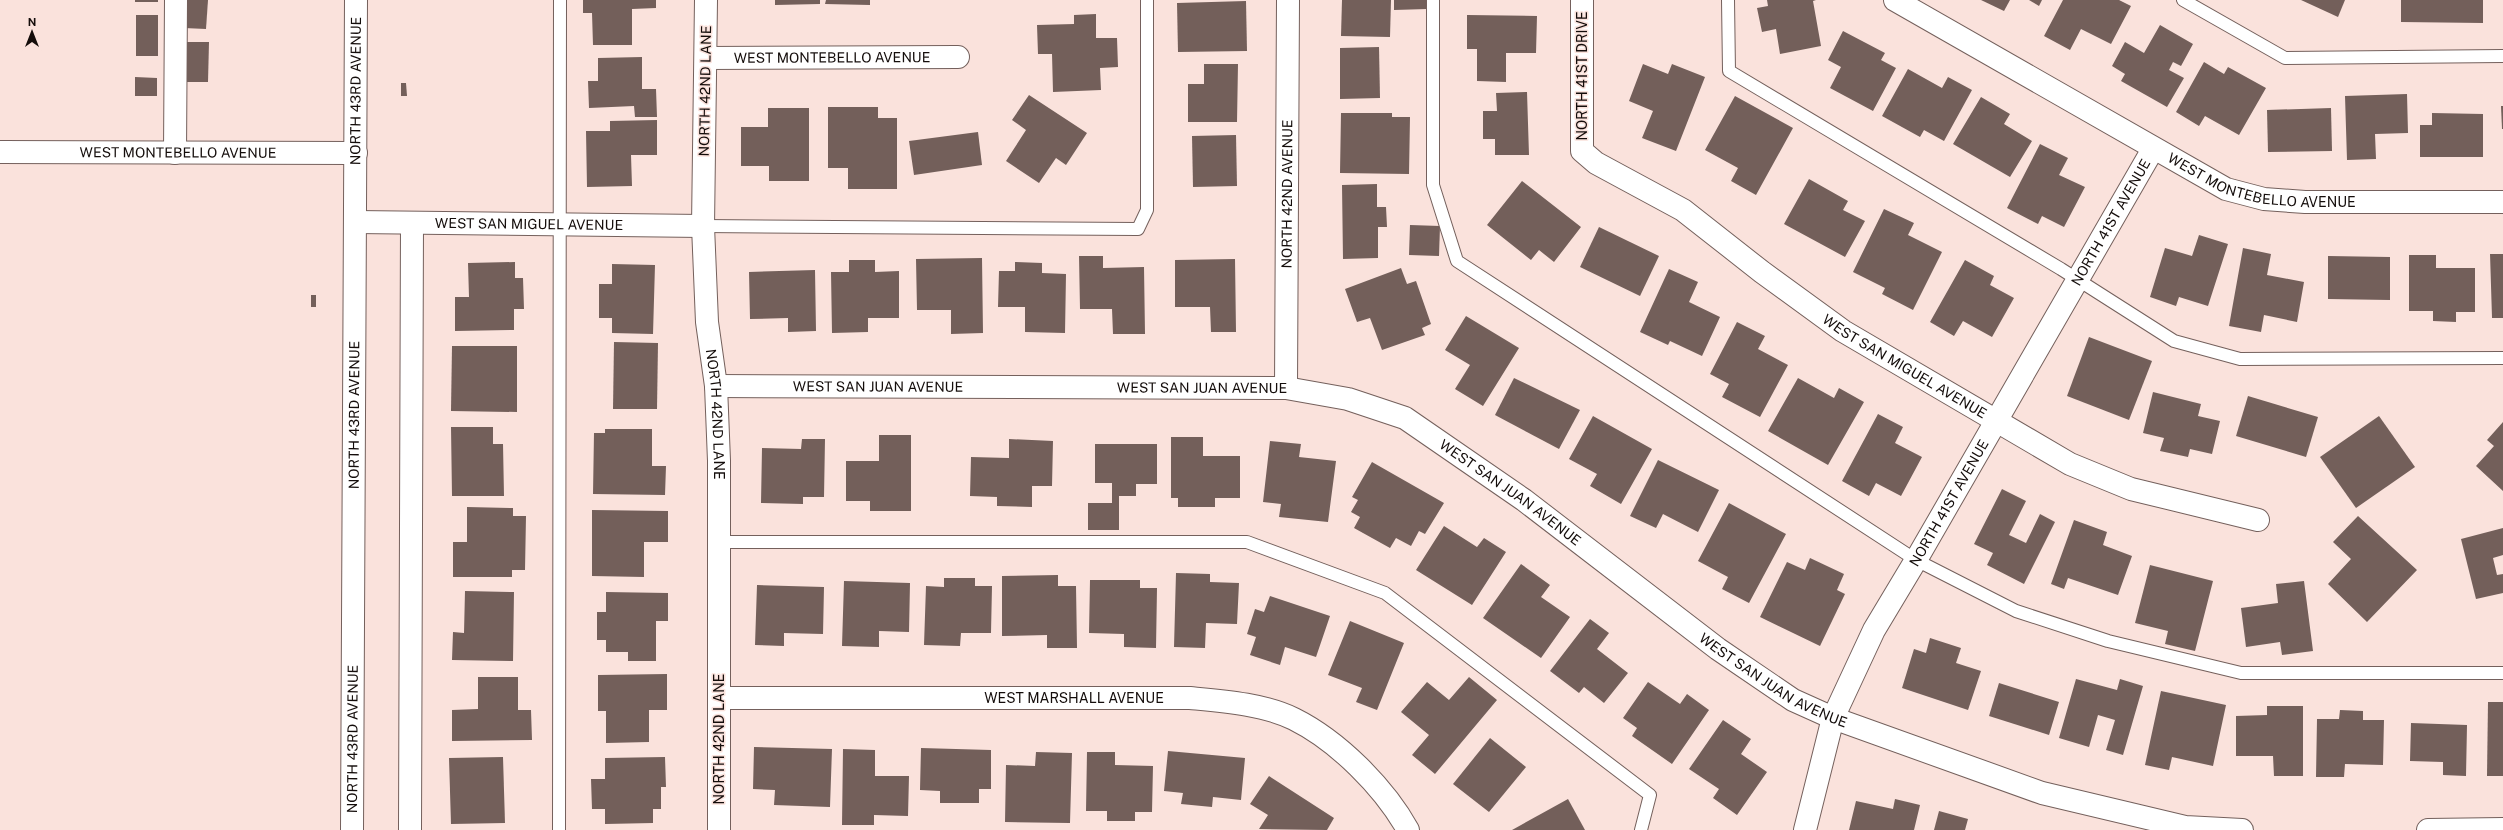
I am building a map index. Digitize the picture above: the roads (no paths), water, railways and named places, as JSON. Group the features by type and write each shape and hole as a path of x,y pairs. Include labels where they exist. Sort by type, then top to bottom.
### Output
{"street":[{"path":"175,153 176,0"},
{"name":"NORTH 43RD AVENUE","path":"352,830 356,0"},
{"name":"NORTH 42ND LANE","path":"706,0 703,226 707,322 716,386 720,542 719,830"},
{"name":"NORTH 42ND AVENUE","path":"1286,388 1288,0"},
{"name":"NORTH 41ST DRIVE","path":"1582,0 1582,152"},
{"name":"WEST MONTEBELLO AVENUE","path":"1895,0 2153,150 2226,189 2264,199 2305,202 2503,202"},
{"name":"WEST MONTEBELLO AVENUE","path":"706,58 958,57"},
{"name":"NORTH 41ST AVENUE","path":"1805,830 1833,718 1874,630 1916,560 2077,278 2153,150"},
{"name":"WEST MONTEBELLO AVENUE","path":"0,152 356,153"},
{"name":"WEST SAN MIGUEL AVENUE","path":"1582,152 1596,163 1682,210 1762,272 1843,331 2070,464 2131,489 2258,520"},
{"name":"WEST SAN MIGUEL AVENUE","path":"356,222 703,226"},
{"path":"410,830 412,223"},
{"name":"WEST SAN JUAN AVENUE","path":"716,386 1286,388 1348,399 1405,418 1524,500 1718,649 1793,700 1833,718 2042,793 2185,827 2242,830"},
{"name":"WEST MARSHALL AVENUE","path":"719,698 1190,698 1238,702 1293,718 1324,738 1372,779 1394,805 1408,830"},
{"path":"2428,830 2503,829"}],"lane":[{"path":"559,830 560,0"},
{"path":"703,226 1138,228 1147,210 1147,0"},
{"path":"1433,0 1433,185 1457,261 1916,560 2016,611 2108,641 2241,673 2503,673"},
{"path":"1728,0 1729,71 2077,278 2174,341 2240,360 2503,358"},
{"path":"2183,0 2284,58 2503,56"},
{"path":"720,542 1247,542 1385,593 1650,795 1641,830"}]}
